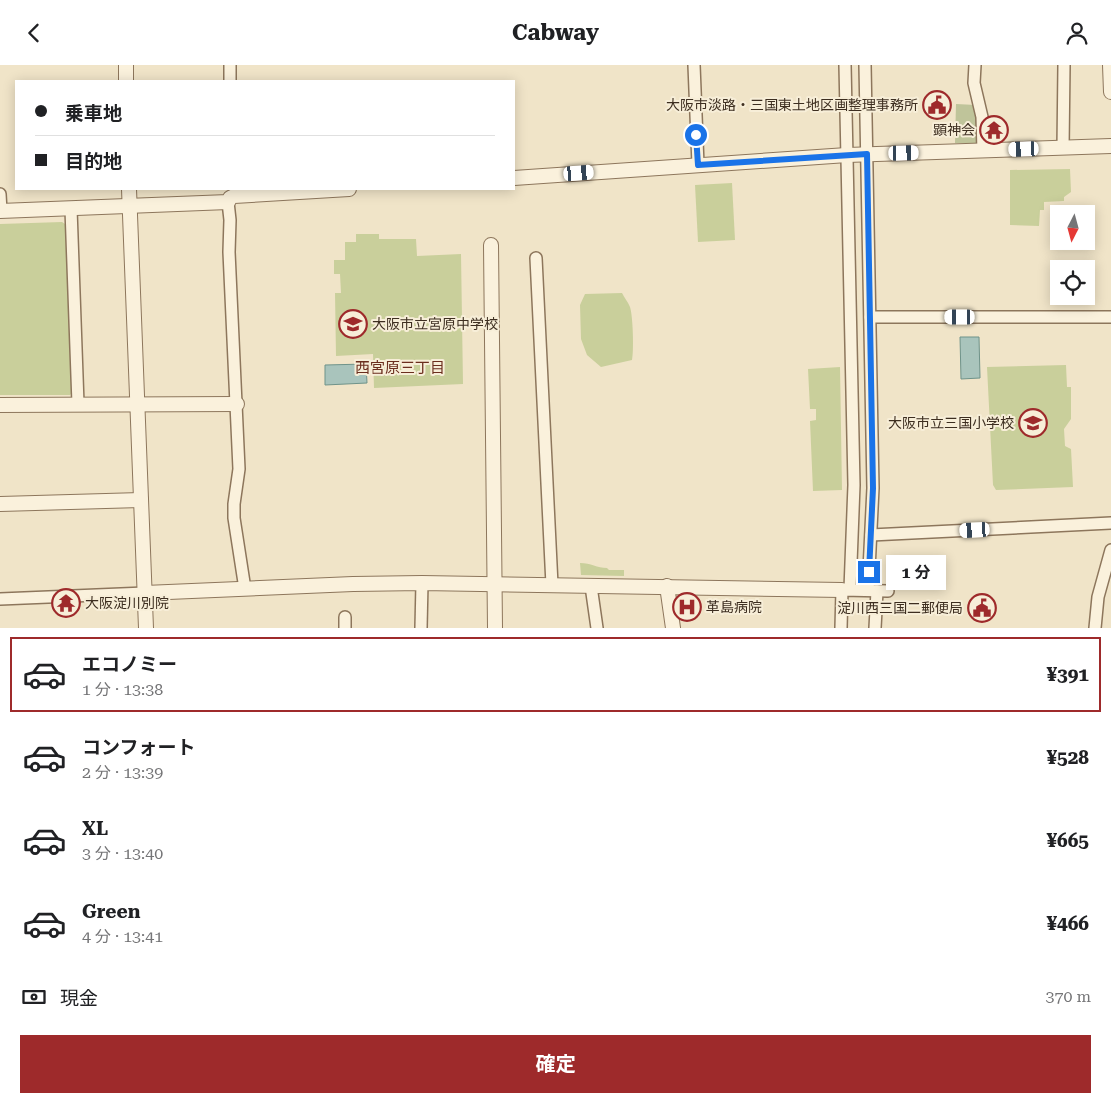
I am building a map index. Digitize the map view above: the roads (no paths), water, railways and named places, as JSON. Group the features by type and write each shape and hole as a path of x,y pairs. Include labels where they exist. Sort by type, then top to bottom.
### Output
{"street":[{"path":"126,65 126,80"},
{"path":"230,65 230,80"},
{"path":"694,65 698,165"},
{"path":"841,628 853,533 851,315 845,65"},
{"path":"865,65 872,440 871,534 878,591 875,628"},
{"path":"975,65 974,83 982,117 983,151"},
{"path":"1063,148 1064,65"},
{"path":"1110,65 1111,92"},
{"path":"515,178 847,155 1111,146"},
{"path":"130,190 146,628"},
{"path":"0,194 0,211 130,206 232,195 330,190"},
{"path":"232,195 229,252 239,469 234,518 245,589"},
{"path":"71,209 78,404"},
{"path":"491,245 496,584 494,628"},
{"path":"536,258 552,585"},
{"path":"851,315 1111,317"},
{"path":"0,405 237,404"},
{"path":"853,440 859,445 866,444 872,440"},
{"path":"0,504 141,500"},
{"path":"853,533 871,534 1111,523"},
{"path":"1095,628 1098,597 1111,551"},
{"path":"421,628 422,583"},
{"path":"0,599 422,583 878,591"},
{"path":"591,586 597,628"},
{"path":"667,586 674,628"}],"water":[{"path":"960,337 979,337 980,378 961,379"},
{"path":"366,364 367,383 325,385 325,365"}],"place":[{"name":"大阪市淡路・三国東土地区画整理事務所","path":"937,105"},
{"name":"顕神会","path":"994,130"},
{"name":"大阪市立宮原中学校","path":"353,324"},
{"name":"大阪市立三国小学校","path":"1033,423"},
{"name":"大阪淀川別院","path":"66,603"},
{"name":"革島病院","path":"687,607"},
{"name":"淀川西三国二郵便局","path":"982,608"}],"district":[{"name":"西宮原三丁目","path":"400,368"}]}
